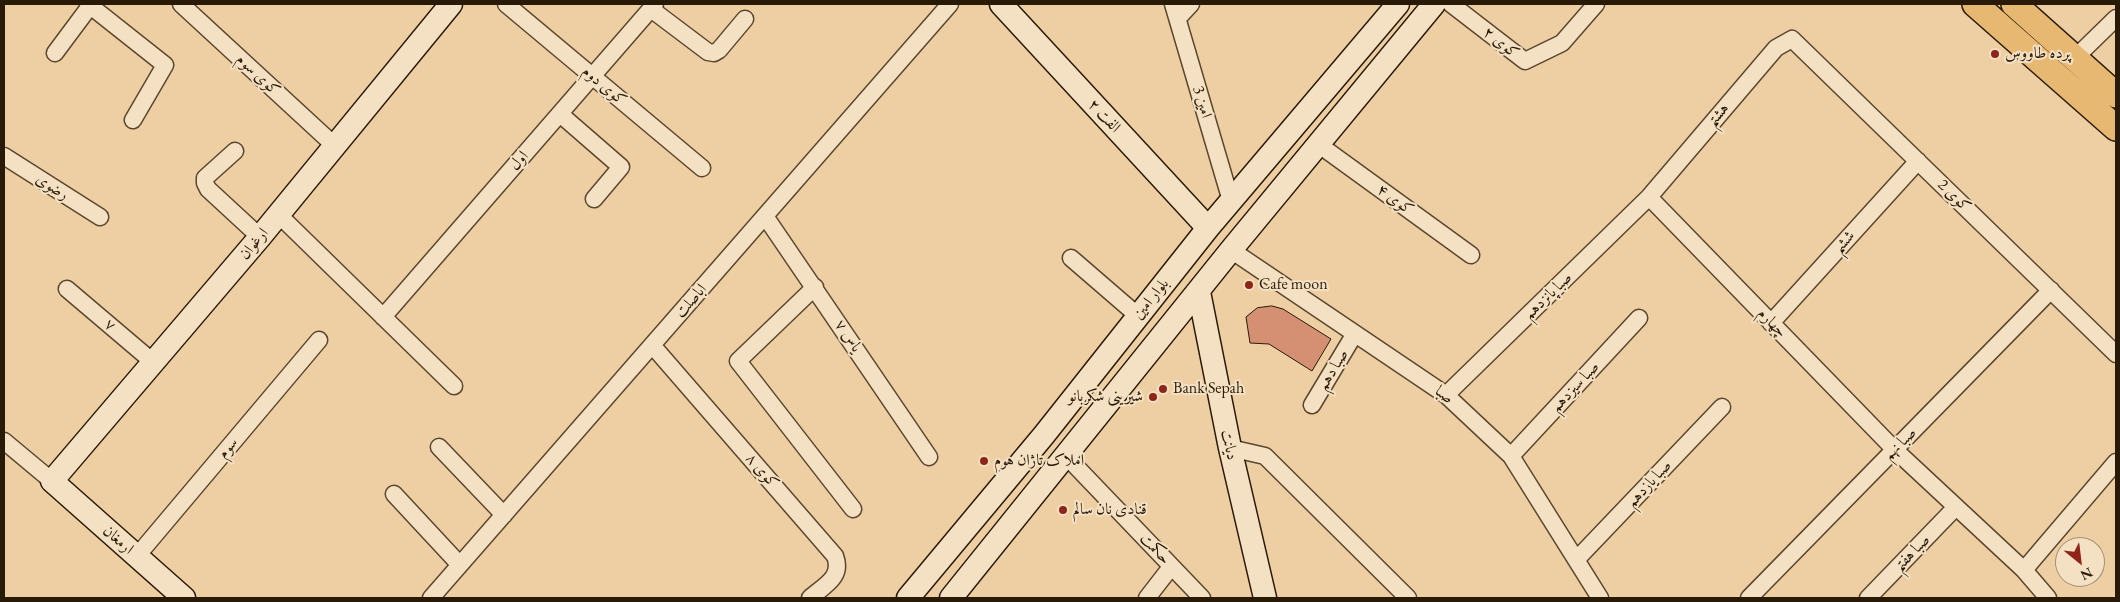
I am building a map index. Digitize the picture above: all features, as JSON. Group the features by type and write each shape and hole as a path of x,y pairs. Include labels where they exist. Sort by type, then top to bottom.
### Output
{"main road":[{"name":"ارغوان","path":"52,482 260,237 451,4"},
{"name":"الفت ۲","path":"1001,4 1208,228"},
{"name":"بلوار امین","path":"908,598 1044,435 1137,315 1208,228 1398,4"},
{"name":"بلوار امین","path":"951,598 1067,457 1231,250 1434,4"},
{"path":"1975,4 2116,128"},
{"path":"2014,4 2116,95"},
{"name":"دیانت","path":"1199,292 1230,448 1265,598"},
{"path":"1044,435 1067,457"},
{"name":"ارمغان","path":"52,482 184,598"}],"street":[{"name":"کوی سوم","path":"181,4 335,146"},
{"name":"کوی دوم","path":"506,4 702,168"},
{"name":"اباصلت","path":"431,598 950,4"},
{"path":"1175,11 1191,4"},
{"name":"کوی ۲","path":"1451,4 1525,61 1562,43 1596,4"},
{"path":"55,53 89,5 165,65 133,120"},
{"name":"اول","path":"382,317 653,6"},
{"path":"653,6 708,52 719,50 745,19"},
{"name":"امین 3","path":"1175,11 1231,201"},
{"path":"2075,58 2116,18"},
{"name":"کوی 2","path":"1792,39 2116,354"},
{"name":"هشتم","path":"1649,197 1776,48 1792,39"},
{"path":"560,114 621,167 594,200"},
{"name":"کوی ۴","path":"1318,144 1471,255"},
{"path":"235,150 205,178 205,183 208,189 260,237"},
{"name":"رضوی","path":"4,156 100,217"},
{"name":"ششم","path":"1772,323 1918,161"},
{"name":"چهارم","path":"1649,197 1894,449 2024,570 2048,598"},
{"name":"صبا پانزدهم","path":"1446,395 1649,197"},
{"path":"278,215 454,386"},
{"name":"یاس ۷","path":"765,216 929,457"},
{"name":"صبا","path":"1231,250 1354,335 1446,395 1511,456 1600,598"},
{"path":"1071,258 1137,315"},
{"path":"815,287 738,361 854,509"},
{"name":"۷","path":"67,288 154,362"},
{"name":"صبا نهم","path":"1749,598 2051,290"},
{"name":"صبا سیزدهم","path":"1511,456 1639,318"},
{"name":"صبا دهم","path":"1312,405 1354,335"},
{"name":"سوم","path":"137,556 318,340"},
{"name":"کوی ۸","path":"652,345 835,556 838,566 837,573 810,598"},
{"name":"صبا یازدهم","path":"1576,560 1722,407"},
{"path":"4,441 52,482"},
{"path":"439,446 504,515"},
{"path":"1230,448 1265,456 1408,598"},
{"name":"حکمت","path":"1067,457 1202,598"},
{"path":"2024,570 2116,462"},
{"path":"394,494 460,565"},
{"name":"صبا هفتم","path":"1868,598 1956,507"},
{"path":"1147,598 1171,567"}],"building":[{"path":"1272,306 1283,309 1331,339 1312,371 1269,344 1250,343 1246,317 1257,308"}],"place":[{"name":"پرده طاووس","path":"1995,54"},
{"name":"Cafe moon","path":"1249,285"},
{"name":"Bank Sepah","path":"1163,389"},
{"name":"شیرینی شکربانو","path":"1153,397"},
{"name":"املاک تاژان هوم","path":"984,461"},
{"name":"قنادی نان سالم","path":"1063,510"}]}
